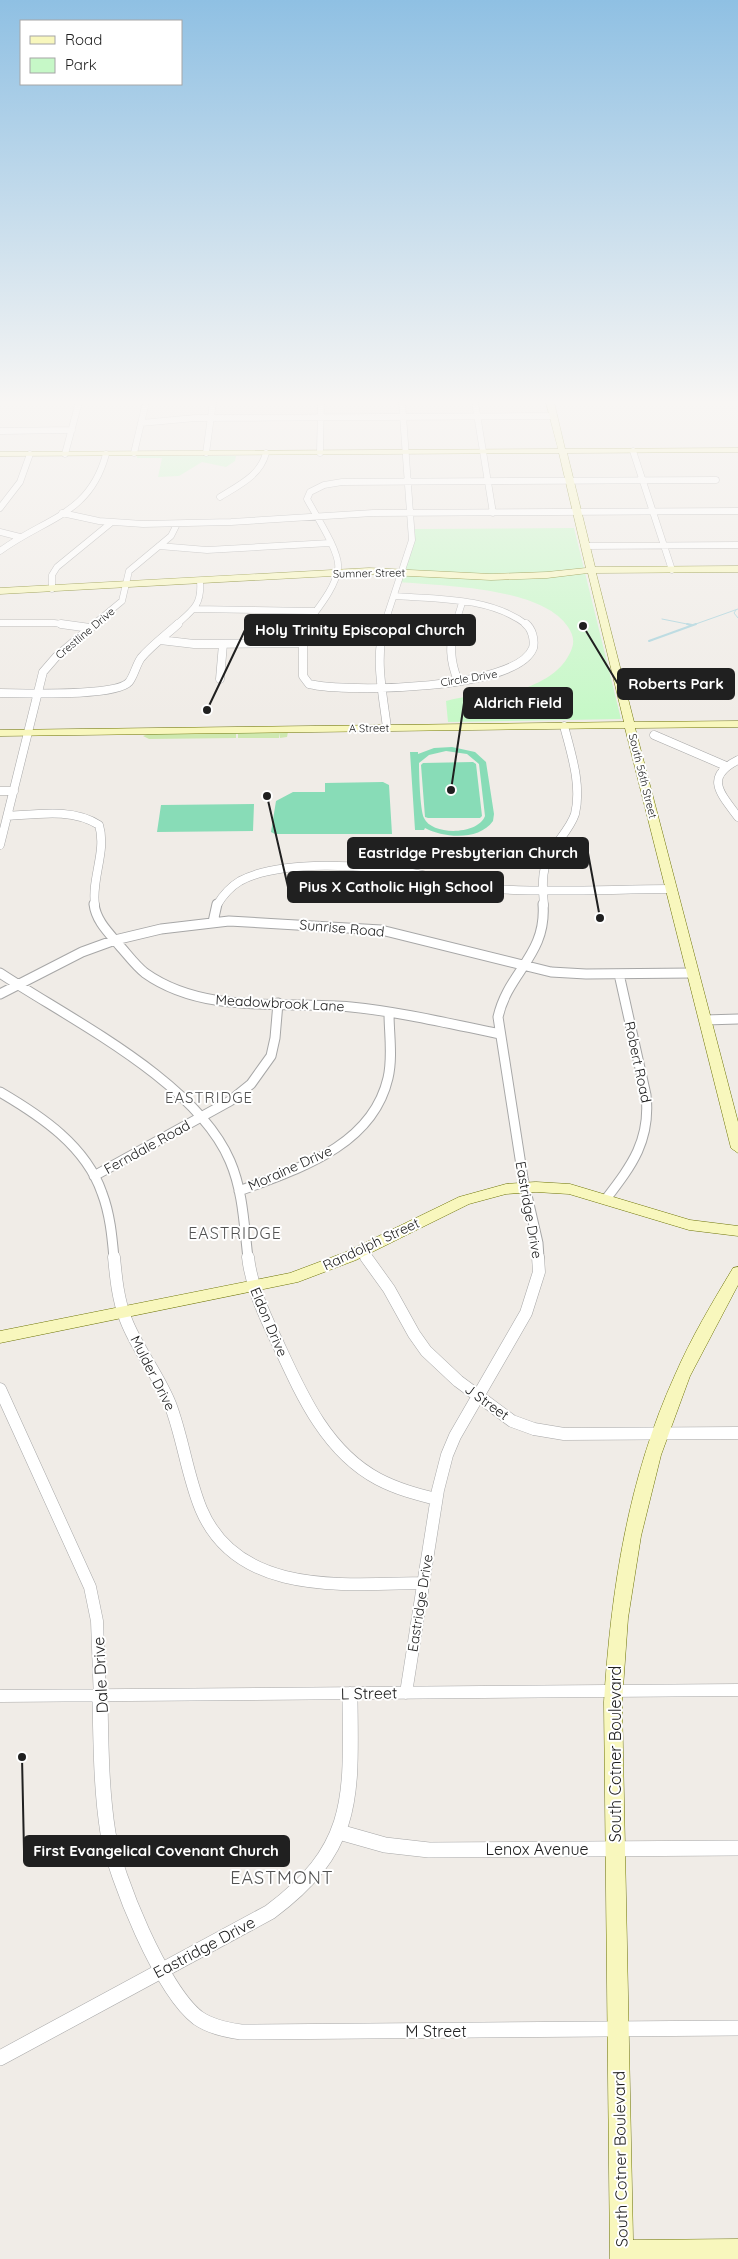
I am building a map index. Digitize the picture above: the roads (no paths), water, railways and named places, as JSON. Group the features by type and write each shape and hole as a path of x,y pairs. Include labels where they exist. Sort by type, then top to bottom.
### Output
{"main road":[{"name":"South 56th Street","path":"575,507 738,1148"},
{"name":"Sumner Street","path":"0,591 339,573 402,572 505,577 591,570 738,569"},
{"name":"A Street","path":"0,733 738,724"},
{"name":"Randolph Street","path":"0,1337 253,1287 305,1274 362,1251 464,1200 496,1190 525,1187 570,1189 689,1225 738,1231"},
{"name":"South Cotner Boulevard","path":"621,2256 614,1692 618,1630 630,1544 639,1501 659,1433 683,1374 737,1274"},
{"path":"621,2256 738,2251"}],"street":[{"path":"0,551 71,507"},
{"path":"311,507 339,561 339,573"},
{"path":"387,728 379,662 380,638 412,540 410,507"},
{"path":"492,507 493,513"},
{"path":"651,507 672,570"},
{"path":"62,513 112,522 177,524 411,513 738,511"},
{"path":"52,589 53,573 60,563 96,537 112,522"},
{"name":"Crestline Drive","path":"28,733 43,672 48,665 122,601 127,592 127,576 132,567 174,532 177,524"},
{"path":"0,532 20,537"},
{"path":"158,546 207,550 330,543"},
{"path":"585,546 738,545"},
{"name":"Circle Drive","path":"339,573 303,629 303,676 309,684 329,689 382,688 488,677 510,669 528,656 534,642 529,627 514,615 490,607 394,596"},
{"path":"0,693 106,691 121,687 129,682 134,667 142,657 194,609 200,596 200,581"},
{"path":"458,680 449,654 451,640 462,603"},
{"path":"194,609 286,609 314,611"},
{"path":"0,623 54,623 90,628"},
{"path":"160,640 184,644 302,643"},
{"path":"220,679 223,644"},
{"name":"Eastridge Drive","path":"406,1693 436,1499 447,1455 455,1436 526,1314 538,1279 538,1243 525,1187 498,1017 503,998 537,947 543,931 542,873 546,859 570,827 577,810 578,801 564,726"},
{"path":"0,845 28,733"},
{"path":"654,735 726,766"},
{"path":"738,760 726,766 718,776 717,785 738,817"},
{"path":"0,792 14,791"},
{"name":"Meadowbrook Lane","path":"8,816 73,815 89,818 99,825 102,835 93,885 93,902 100,921 142,971 174,989 218,1000 335,1005 500,1034"},
{"path":"213,922 218,901 234,884 262,872 287,868 374,868 407,872 488,888 543,890 671,889"},
{"name":"Sunrise Road","path":"0,994 82,952 115,940 161,929 213,922 259,922 381,930 524,966 570,974 693,973"},
{"name":"Eldon Drive","path":"0,973 138,1060 166,1083 217,1138 229,1157 239,1191 253,1287 294,1380 340,1452 358,1468 411,1493 436,1499"},
{"name":"Robert Road","path":"606,1199 638,1155 644,1140 648,1114 646,1095 619,974"},
{"name":"Ferndale Road","path":"94,1176 200,1118 241,1093 251,1084 266,1066 274,1046 278,1003"},
{"name":"Moraine Drive","path":"239,1191 319,1158 348,1139 369,1118 383,1094 388,1078 389,1013"},
{"path":"705,1020 738,1019"},
{"name":"Mulder Drive","path":"0,1092 27,1107 49,1124 73,1148 94,1176 108,1210 123,1312 170,1403 204,1515 216,1535 234,1553 265,1571 306,1582 423,1583"},
{"name":"J Street","path":"362,1251 389,1289 414,1334 426,1350 448,1372 506,1417 541,1431 570,1434 738,1433"},
{"name":"Dale Drive","path":"0,1389 88,1582 97,1622 105,1803 110,1843 123,1888 162,1970"},
{"name":"L Street","path":"0,1696 738,1690"},
{"name":"Eastridge Drive","path":"0,2058 258,1918 284,1902 312,1874 325,1857 339,1832 349,1791 350,1693"},
{"name":"Lenox Avenue","path":"339,1832 385,1845 422,1849 738,1848"},
{"name":"M Street","path":"162,1970 177,1997 188,2010 206,2023 231,2031 738,2028"}],"waterway":[{"path":"693,625 738,609"},
{"path":"736,610 734,613 738,618"},
{"path":"662,619 692,625"},
{"path":"649,641 696,624"}],"place":[{"name":"Roberts Park","path":"583,626"},
{"name":"Holy Trinity Episcopal Church","path":"207,710"},
{"name":"Aldrich Field","path":"451,790"},
{"name":"Pius X Catholic High School","path":"267,796"},
{"name":"Eastridge Presbyterian Church","path":"600,918"},
{"name":"First Evangelical Covenant Church","path":"22,1757"}],"district":[{"name":"EASTRIDGE","path":"209,1097"},
{"name":"EASTRIDGE","path":"235,1233"},
{"name":"EASTMONT","path":"282,1877"}]}
